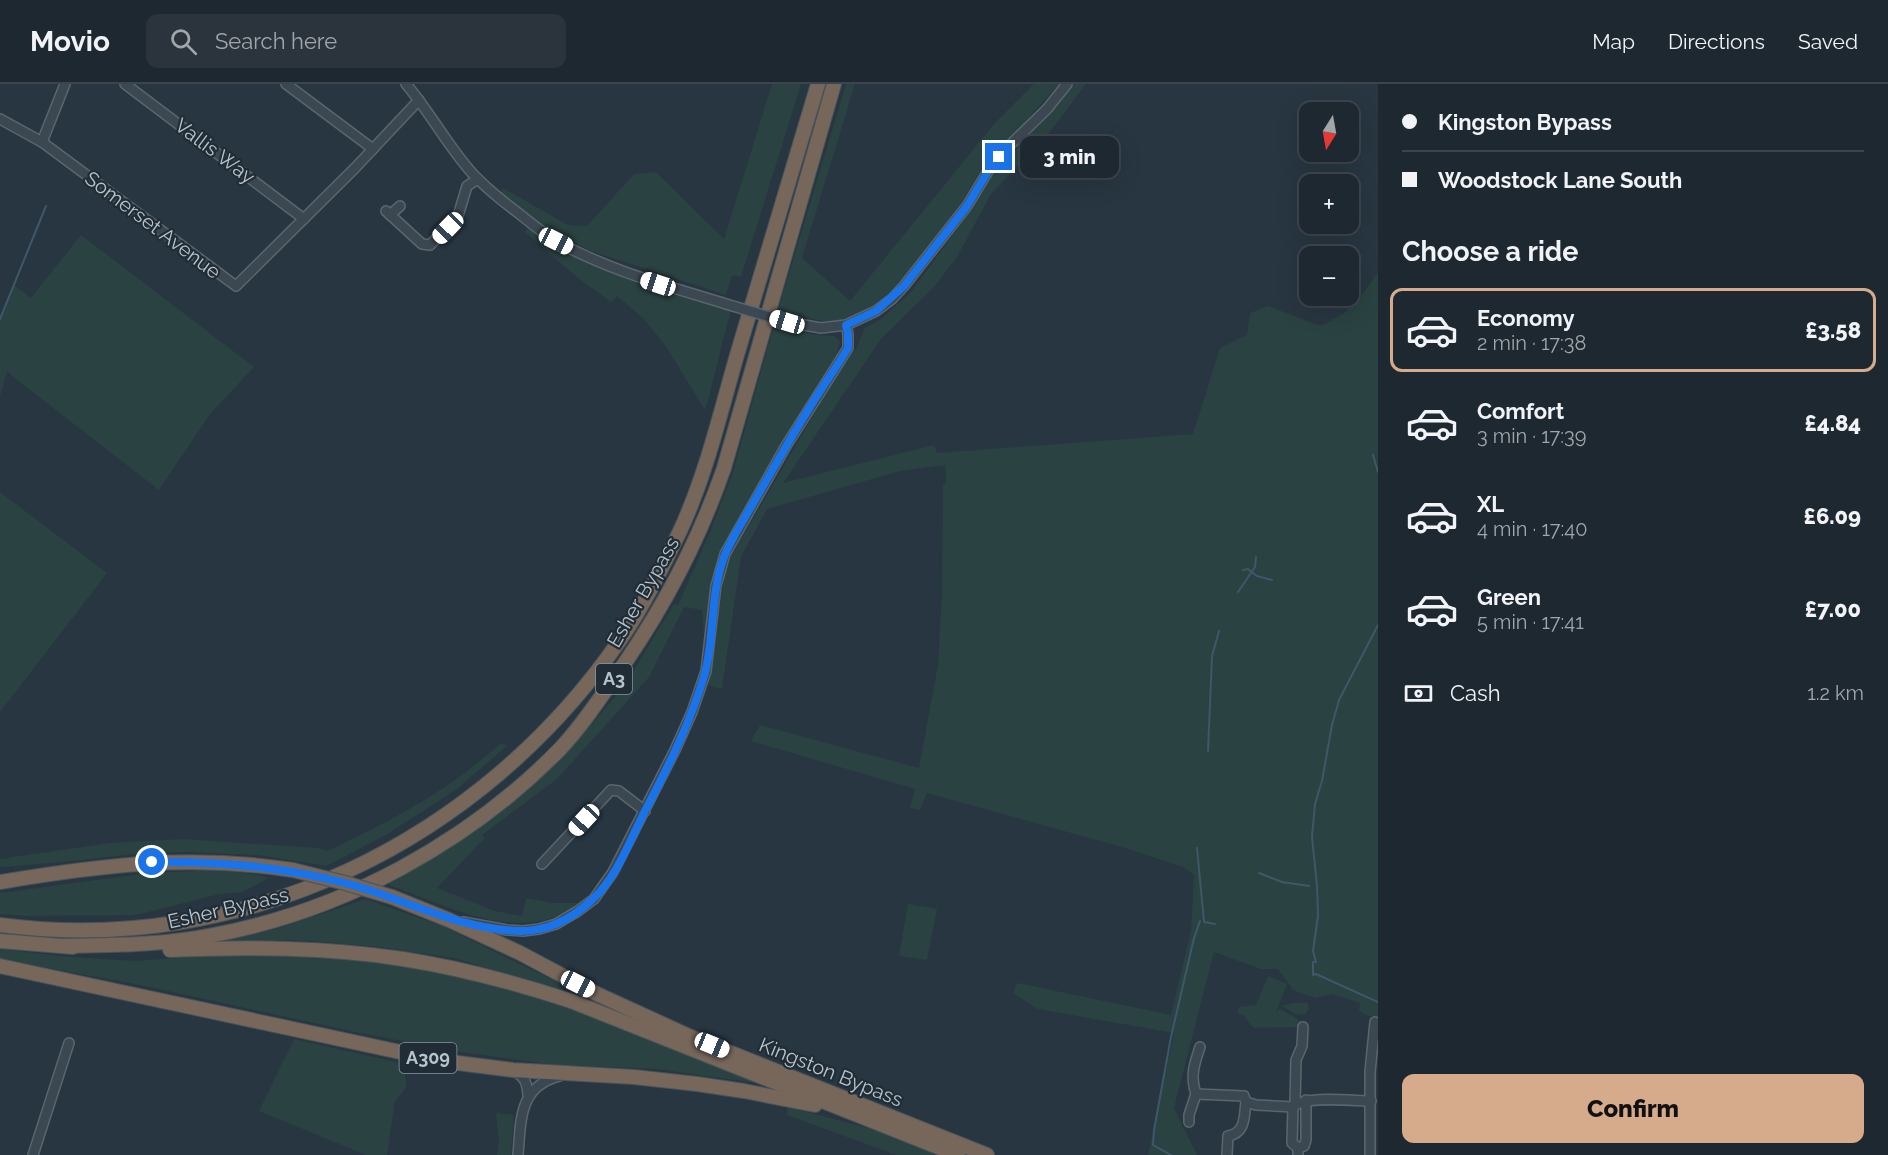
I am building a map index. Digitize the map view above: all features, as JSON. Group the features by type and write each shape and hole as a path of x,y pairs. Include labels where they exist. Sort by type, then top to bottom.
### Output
{"highway":[{"name":"Esher Bypass","path":"0,925 44,929 150,927 224,914 312,886 369,861 427,828 491,782 549,728 572,702 635,617 681,529 708,455 818,84"},
{"name":"Esher Bypass","path":"64,946 169,943 214,935 284,918 348,894 403,867 496,806 552,756 580,726 650,626 708,515 834,84"},
{"name":"Kingston Bypass","path":"46,874 114,865 179,862 234,863 293,870 392,897 520,953 597,994 691,1037 987,1155"},
{"path":"0,875 46,874"},
{"path":"0,882 46,874"},
{"name":"A3","path":"0,941 133,951 258,949 320,951 400,959 446,967 506,980 571,1001 861,1116"},
{"name":"A309","path":"0,966 442,1061 513,1070 634,1077 709,1086 798,1101 861,1116"},
{"name":"Kingston Bypass","path":"861,1116 958,1155"}],"street":[{"path":"42,142 65,84"},
{"name":"Vallis Way","path":"125,84 304,219"},
{"path":"286,84 373,149"},
{"path":"406,84 457,155 478,178 542,231 583,255 633,275 787,322 821,328 846,325 876,311 904,286 967,206 990,168 1047,109 1067,84"},
{"name":"Somerset Avenue","path":"0,120 42,142 233,286 241,283 419,100"},
{"path":"400,206 388,213 422,244 430,245 458,216 467,186 478,178"},
{"path":"449,920 507,930 539,929 556,924 578,911 598,894 614,873 692,712 706,671 716,586 725,554 786,446 848,348 846,325"},
{"path":"542,864 611,790 619,791 645,811"},
{"path":"1370,1155 1370,1072 1375,1022"},
{"path":"1303,1026 1302,1047 1296,1060 1292,1143 1298,1152 1306,1140 1306,1101"},
{"path":"33,1155 69,1042"},
{"path":"1189,1122 1196,1094 1192,1082 1192,1069 1200,1047"},
{"path":"513,1070 522,1076 527,1084 528,1095 520,1123 518,1155"},
{"path":"528,1095 546,1080 572,1074"},
{"path":"1196,1094 1244,1096 1246,1102 1243,1125 1239,1132 1228,1136 1227,1155"},
{"path":"1246,1102 1256,1105 1294,1105 1306,1101 1371,1101"}],"green space":[{"path":"772,84 801,84 741,277 732,275 726,295 591,251 551,231 500,192 503,188 568,225 587,226 634,174 656,172 724,239"},
{"path":"846,84 855,84 802,258 850,301 994,124 1034,84 1059,84 985,166 955,213 884,301 867,312 826,322 778,310"},
{"path":"1074,84 1086,84 1053,128 991,194 957,257 934,287 881,339 783,483 934,445 937,453 1193,434 1220,348 1247,335 1250,313 1268,306 1320,326 1340,316 1352,306 1359,306 1359,298 1378,272 1378,1016 1368,1016 1359,1011 1360,1003 1332,994 1315,998 1293,990 1278,969 1261,969 1214,952 1174,1108 1197,1155 1148,1155 1174,1033 1038,1009 1014,994 1018,983 1171,1015 1191,931 1194,875 1183,867 1122,847 927,793 920,810 910,808 915,789 751,741 760,725 919,768 938,665 945,465 900,471 767,509 741,557 722,689 708,685 726,565 839,371 856,349 865,328 881,319 911,292 965,218 994,172 1050,114"},
{"path":"528,228 552,243 601,267 677,295 731,311 705,410 665,345 643,318 617,296 611,302 578,278 525,232"},
{"path":"81,235 254,367 210,414 159,490 7,372 0,396 0,319 14,285 31,298"},
{"path":"774,325 804,333 834,336 840,341 836,359 773,461 718,563 708,601 704,634 702,610 684,607 649,677 557,779 482,835 485,838 437,888 495,911 522,916 526,898 553,903 580,903 557,916 542,921 502,922 461,912 384,883 520,792 574,744 623,688 674,604 678,605 710,532 733,472"},
{"path":"0,492 107,573 0,712"},
{"path":"501,743 507,746 457,789 386,835 326,866 258,855 183,852 135,854 0,867 0,859 109,843 183,839 317,848 327,851 418,804 461,776"},
{"path":"219,870 269,878 242,892 216,895 136,915 27,916 0,914 0,893 148,873"},
{"path":"366,899 442,926 561,984 559,990 454,958 379,947 314,941 265,940 211,943 275,929"},
{"path":"908,904 937,909 927,960 899,956"},
{"path":"0,949 136,961 234,954 315,956 389,964 487,980 554,1001 754,1079 756,1083 657,1069 555,1065 453,1051 140,985 0,959"},
{"path":"1268,976 1287,984 1276,1012 1280,1009 1303,1022 1299,1027 1253,1028 1244,1016 1237,1013 1239,1007 1256,1005"},
{"path":"1292,1003 1308,1003 1309,1009 1304,1015 1295,1014 1282,1006"},
{"path":"294,1039 405,1064 406,1088 395,1101 387,1155 366,1155 259,1111"},
{"path":"788,1107 876,1130 940,1155 896,1155 787,1115"},
{"path":"496,1113 514,1115 511,1155 497,1155 499,1140"}],"waterway":[{"path":"0,319 46,206"},
{"path":"1373,455 1378,472"},
{"path":"1238,592 1255,567 1256,557"},
{"path":"1243,570 1248,569 1257,576 1272,580"},
{"path":"1378,625 1339,700 1315,804 1312,837 1318,916 1313,951 1316,962 1313,962 1313,975 1316,974 1378,1002"},
{"path":"1208,751 1212,656 1219,631"},
{"path":"1197,848 1204,922 1215,924"},
{"path":"1259,873 1282,882 1309,886"},
{"path":"1171,1155 1153,1145 1154,1130 1171,1037 1200,921"}],"route":[{"path":"152,862 207,862 293,870 392,897 449,920 507,930 523,931 556,924 594,899 614,873 692,712 706,671 716,586 725,554 786,446 848,348 846,325 876,311 904,286 967,206 999,157"}]}
